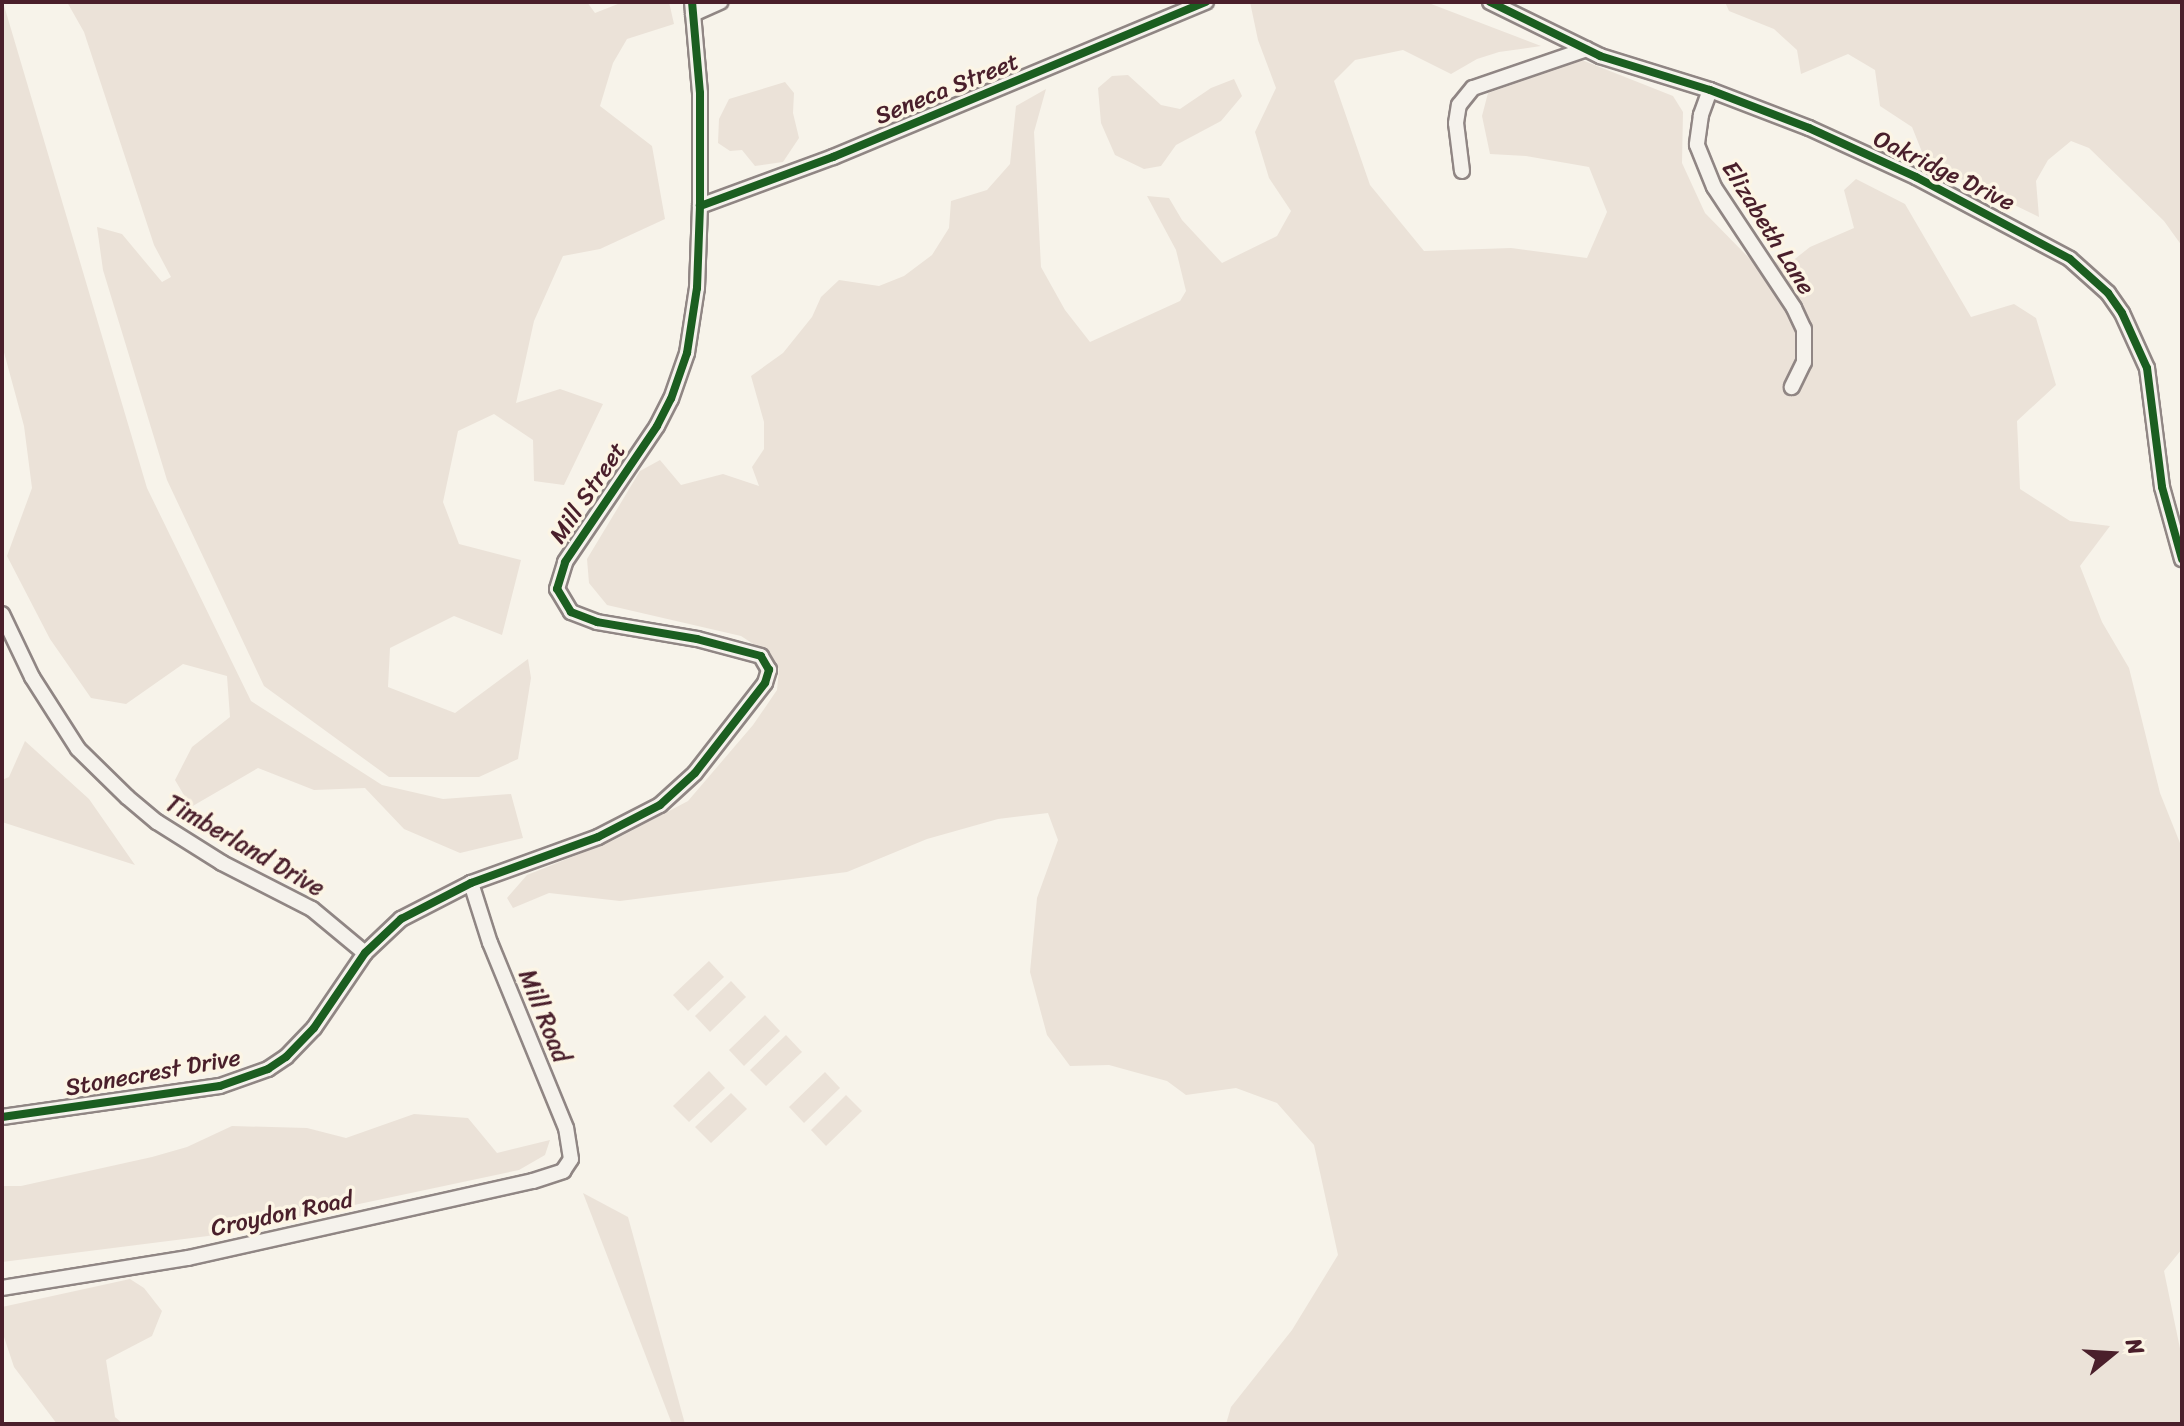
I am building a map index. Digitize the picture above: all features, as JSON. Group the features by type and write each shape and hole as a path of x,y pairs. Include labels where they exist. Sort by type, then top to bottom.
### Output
{"street":[{"path":"692,8 720,2"},
{"name":"Seneca Street","path":"700,206 833,157 1206,2"},
{"name":"Oakridge Drive","path":"1490,2 1587,49 1710,90 1809,128 1916,177 2070,259 2108,293 2122,313 2147,368 2162,487 2182,559"},
{"name":"Mill Street","path":"471,883 598,837 660,805 695,773 732,729 765,683 769,670 761,656 744,650 591,620 571,612 557,589 565,562 657,426 671,399 687,353 697,288 700,206 700,93 692,8"},
{"path":"1462,171 1456,123 1459,105 1473,88 1587,49"},
{"name":"Elizabeth Lane","path":"1710,90 1701,115 1697,145 1714,187 1794,308 1804,329 1804,362 1792,387"},
{"name":"Timberland Drive","path":"2,614 32,677 78,749 127,797 157,822 222,863 312,909 365,953"},
{"name":"Stonecrest Drive","path":"2,1117 158,1097 247,1079 286,1057 314,1028 365,953 401,919 471,883"},
{"name":"Mill Road","path":"471,883 490,943 566,1128 571,1148 568,1166"},
{"name":"Croydon Road","path":"2,1288 188,1258 533,1181 568,1166"}],"shaded area":[{"path":"3,2 147,488 251,701 382,785 443,799 511,794 523,838 460,853 404,829 365,788 314,790 258,768 191,807 175,780 192,747 230,717 227,676 183,664 126,704 91,698 50,639 7,556 32,488 24,426 2,345"},
{"path":"67,2 587,2 595,13 623,2 669,2 674,24 627,39 613,63 600,106 652,146 665,219 600,249 563,256 534,321 516,403 560,389 603,404 564,485 534,481 533,440 494,414 458,431 443,502 459,544 521,560 502,635 454,616 390,648 388,687 455,713 528,659 531,678 518,759 479,777 389,777 264,686 167,480 103,270 97,227 122,234 162,282 171,277 154,245 84,32"},
{"path":"1250,2 1426,2 1541,46 1499,52 1477,59 1451,74 1403,50 1355,60 1334,81 1370,185 1424,251 1511,248 1587,258 1607,212 1589,167 1526,156 1490,154 1482,116 1488,93 1582,60 1673,96 1683,112 1682,163 1705,213 1754,263 1791,262 1810,247 1854,228 1844,190 1856,179 1905,204 1971,317 2014,304 2036,318 2056,385 2017,421 2020,489 2070,521 2110,526 2080,566 2102,622 2129,668 2160,793 2182,848 2182,1249 2164,1271 2182,1358 2182,1424 1226,1424 1231,1407 1292,1330 1338,1255 1314,1145 1277,1103 1236,1088 1186,1095 1167,1081 1109,1065 1070,1066 1047,1035 1030,972 1037,898 1058,840 1048,813 998,819 927,839 847,872 620,901 549,893 513,908 507,898 527,875 614,840 688,801 753,725 777,690 779,669 767,653 741,636 607,605 589,583 587,559 640,471 660,460 681,485 723,474 759,486 752,467 764,449 764,422 751,376 783,353 812,317 821,297 839,280 879,286 904,276 932,255 949,228 951,201 987,190 1010,164 1016,106 1046,89 1034,132 1041,267 1065,310 1090,342 1180,301 1186,291 1176,250 1147,196 1169,198 1182,220 1222,263 1277,236 1291,211 1269,178 1255,132 1276,88 1258,40"},
{"path":"1725,2 2182,2 2182,246 2164,221 2089,148 2071,141 2048,160 2036,181 2039,217 1926,162 1912,127 1880,106 1875,70 1848,54 1801,74 1797,50 1774,29 1729,11"},
{"path":"1128,75 1161,105 1180,109 1211,88 1234,79 1242,96 1221,121 1176,145 1161,166 1144,169 1115,155 1101,123 1098,88 1112,76"},
{"path":"785,82 794,93 793,113 799,138 783,162 755,166 742,150 730,151 718,143 719,119 729,99"},
{"path":"25,741 89,799 135,865 2,822 2,780 9,777"},
{"path":"709,961 724,977 688,1011 673,995"},
{"path":"731,981 746,997 710,1032 695,1016"},
{"path":"765,1015 780,1031 744,1066 729,1050"},
{"path":"786,1035 802,1052 766,1086 750,1070"},
{"path":"709,1071 725,1088 689,1122 673,1106"},
{"path":"825,1072 840,1088 804,1123 789,1107"},
{"path":"731,1093 747,1109 711,1143 695,1127"},
{"path":"846,1095 862,1111 826,1146 811,1130"},
{"path":"414,1114 468,1118 497,1153 550,1140 545,1155 519,1170 208,1236 2,1262 2,1186 21,1186 152,1157 187,1147 232,1126 307,1128 346,1138"},
{"path":"583,1193 628,1217 685,1424 672,1424"},
{"path":"130,1279 144,1288 162,1311 152,1336 106,1360 115,1417 123,1424 57,1424 14,1367 2,1331 2,1307"}],"cycle path":[{"path":"2,1117 220,1086 268,1069 286,1057 314,1028 365,953 401,919 471,883 598,837 660,805 695,773 765,683 769,670 761,656 697,639 597,622 571,612 557,589 565,562 657,426 671,399 687,353 697,288 700,206 700,93 692,2"},
{"path":"700,206 833,157 1206,2"},
{"path":"1490,2 1600,56 1710,90 1809,128 1916,177 2070,259 2108,293 2122,313 2147,368 2162,487 2182,559"}]}
